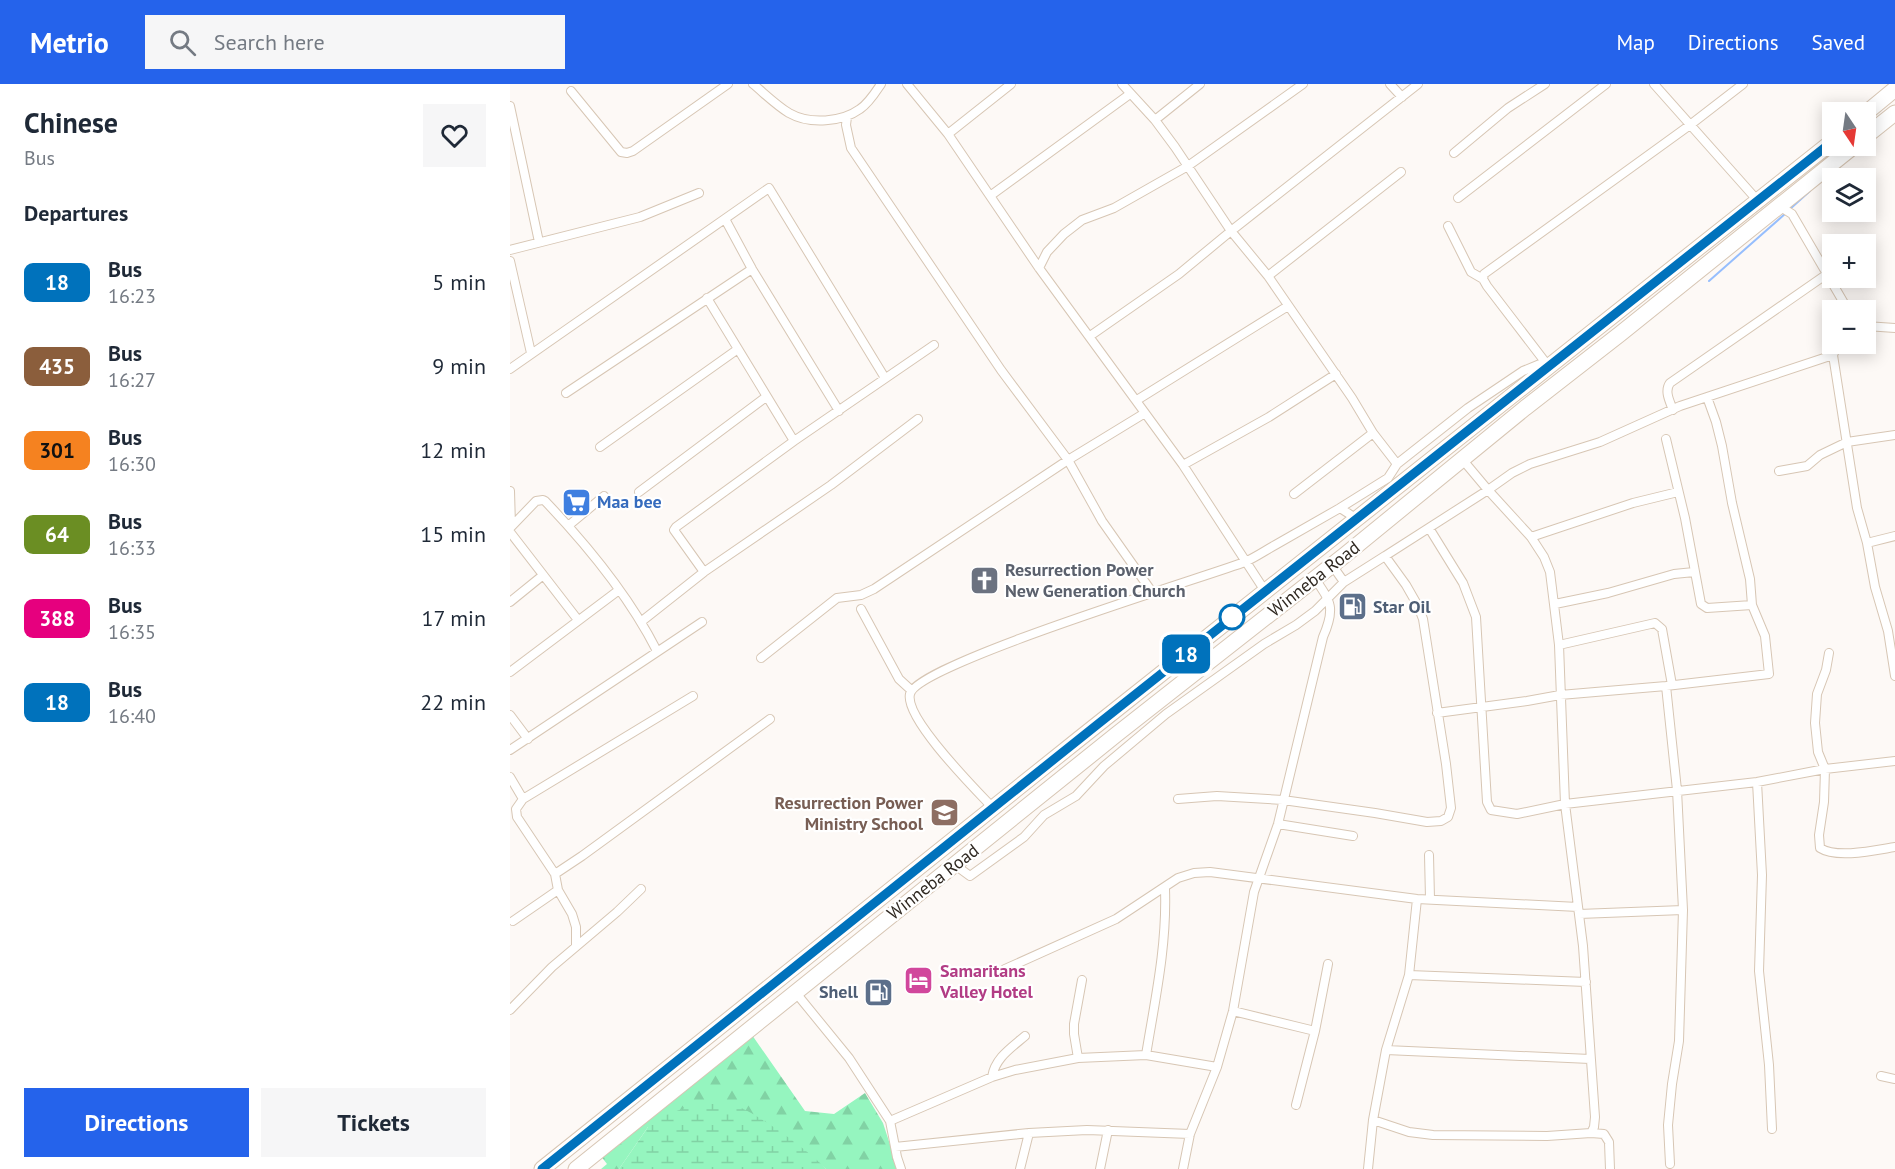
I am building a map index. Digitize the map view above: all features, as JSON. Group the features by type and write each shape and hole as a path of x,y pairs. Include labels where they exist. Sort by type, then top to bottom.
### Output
{"highway":[{"path":"1876,105 1895,89"},
{"path":"1876,128 1895,113"},
{"name":"Winneba Road","path":"542,1169 1357,520 1515,393 1547,364 1822,150"},
{"name":"Winneba Road","path":"576,1169 1054,786 1162,708 1314,579 1524,408 1620,334 1841,156"},
{"path":"1515,393 1517,401 1524,408"},
{"path":"736,1014 749,1029"}],"street":[{"path":"571,91 621,152 627,153 728,84"},
{"path":"753,84 791,114 806,119 825,120 847,117 862,108 881,84"},
{"path":"907,84 948,134 1039,268 1183,465 1265,591"},
{"path":"948,134 1011,84"},
{"path":"1122,84 1155,120 1231,231 1268,276 1336,374 1373,433 1397,464"},
{"path":"1155,120 1200,84"},
{"path":"1039,268 1047,252 1064,234 1082,220 1114,208 1188,166 1303,84"},
{"path":"1390,84 1402,97"},
{"path":"1090,336 1179,274 1418,84"},
{"path":"1454,153 1508,108 1545,84"},
{"path":"1458,198 1606,84"},
{"path":"1654,84 1758,201"},
{"path":"1483,279 1488,269 1690,125 1743,84"},
{"path":"990,196 1130,94"},
{"path":"510,106 539,242"},
{"path":"847,117 846,125 851,148 1002,370 1068,460 1102,521 1152,592"},
{"path":"1268,276 1401,172"},
{"path":"510,369 769,188 885,378"},
{"path":"510,250 640,217 699,193"},
{"path":"1775,207 1792,214 1822,265"},
{"path":"725,219 752,269 839,411"},
{"path":"994,809 929,735 910,706 911,690 931,676 977,655 1152,592 1247,561 1388,478 1397,464 1468,408 1523,371 1547,364 1483,279 1471,272 1448,226"},
{"path":"510,261 531,353"},
{"path":"566,393 752,269"},
{"path":"1673,410 1667,387 1670,383 1822,277"},
{"path":"707,298 794,441"},
{"path":"1137,400 1288,306"},
{"path":"1876,327 1895,328"},
{"path":"704,572 678,537 674,530 676,527 794,441 934,345"},
{"path":"600,447 738,350"},
{"path":"956,865 970,876 1024,837 1044,815 1076,796 1162,708 1296,625 1315,611 1344,582 1512,473 1530,464 1600,442 1707,397 1833,355 1857,508 1867,543 1875,587 1888,631 1895,676"},
{"path":"1183,465 1269,417 1336,374"},
{"path":"639,492 766,397"},
{"path":"1437,713 1560,695 1769,674 1765,636 1752,605 1750,579 1732,503 1722,446 1707,397"},
{"path":"761,658 837,598 874,589 1068,460 1145,412"},
{"path":"642,621 704,572 831,485 918,419"},
{"path":"1294,494 1373,433"},
{"path":"1779,471 1806,466 1820,455 1847,442 1895,435"},
{"path":"1666,439 1701,604 1707,608 1752,605"},
{"path":"1462,459 1531,537 1544,557 1550,572 1559,645 1565,804 1586,982 1595,1117 1591,1133"},
{"path":"510,491 510,529 542,576 578,620"},
{"path":"1531,537 1633,503 1678,492"},
{"path":"568,526 604,496"},
{"path":"510,529 540,500 545,501 619,590 642,621 657,651"},
{"path":"1340,508 1357,520"},
{"path":"1429,528 1463,583 1476,617 1488,802 1491,810 1517,814 1565,804 1757,782 1824,769 1895,761"},
{"path":"1867,543 1895,536"},
{"path":"1178,799 1217,796 1283,800 1427,822 1441,821 1448,817 1451,808 1423,619 1406,585 1384,556"},
{"path":"1332,565 1344,582"},
{"path":"1555,604 1608,593 1674,574 1694,572"},
{"path":"510,602 542,576"},
{"path":"1183,1169 1190,1134 1217,1067 1233,1011 1245,935 1258,879 1278,824 1316,661 1329,623 1328,596 1314,579"},
{"path":"510,672 619,590"},
{"path":"861,609 899,679 911,690"},
{"path":"510,750 702,622"},
{"path":"1559,645 1655,623 1662,629 1677,790 1683,910 1679,1041 1668,1125 1670,1164"},
{"path":"1829,653 1822,685 1817,694 1815,723 1818,752 1824,769 1820,848 1832,853 1895,847"},
{"path":"576,945 576,927 572,914 558,890 555,874 517,817 516,809 523,799 693,696"},
{"path":"510,715 528,739"},
{"path":"555,874 770,718"},
{"path":"510,777 523,799"},
{"path":"1757,782 1762,875 1759,971 1769,1065 1772,1129"},
{"path":"1054,786 1066,802"},
{"path":"1278,824 1353,836"},
{"path":"1429,855 1430,899"},
{"path":"1005,969 1116,919 1165,889 1178,878 1194,873 1210,872 1417,899 1579,911 1683,910"},
{"path":"510,1010 576,945 641,889"},
{"path":"1146,1055 1163,954 1166,921 1165,889"},
{"path":"513,921 558,890"},
{"path":"1368,1169 1373,1120 1386,1050 1408,975 1417,899"},
{"path":"1296,1105 1315,1031 1328,964"},
{"path":"1408,975 1586,982"},
{"path":"1078,1058 1074,1023 1082,980"},
{"path":"796,993 849,1058 890,1120 901,1169"},
{"path":"1233,1011 1315,1031"},
{"path":"992,1077 993,1068 1000,1058 1025,1036"},
{"path":"1386,1050 1590,1059"},
{"path":"890,1120 992,1077 1015,1070 1078,1058 1146,1055 1217,1067"},
{"path":"1881,1076 1895,1079"},
{"path":"1373,1120 1409,1132 1434,1135 1604,1134 1608,1137 1610,1169"},
{"path":"895,1147 1029,1133 1108,1130 1190,1134"},
{"path":"1100,1169 1108,1130"},
{"path":"1020,1169 1029,1133"}],"green space":[{"path":"752,1035 805,1111 834,1114 865,1093 883,1123 898,1169 826,1169 803,1150 648,1127 619,1169 601,1169 607,1164 600,1155"},
{"path":"701,1102 726,1103 744,1109 808,1152 826,1169 619,1169 648,1127 660,1117"}],"waterway":[{"path":"1790,209 1810,191"},
{"path":"1709,281 1786,213"}],"bus line":[{"name":"18","path":"542,1169 1265,591 1822,150"}],"place":[{"name":"Maa bee","path":"576,502"},
{"name":"Resurrection Power New Generation Church","path":"984,580"},
{"name":"Star Oil","path":"1352,607"},
{"name":"Resurrection Power Ministry School","path":"944,813"},
{"name":"Samaritans Valley Hotel","path":"919,981"},
{"name":"Shell","path":"879,992"}]}
